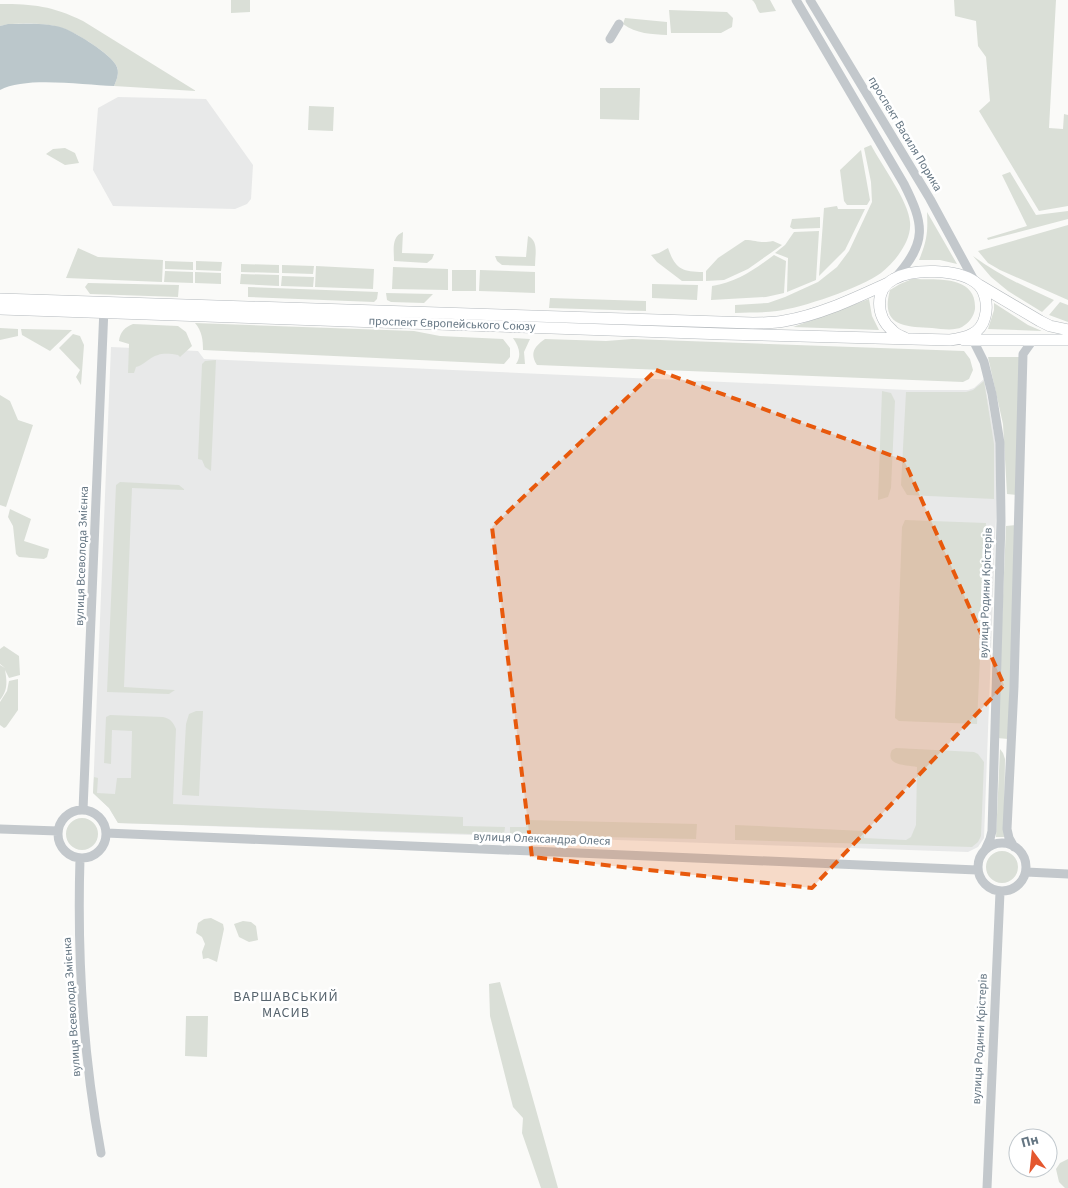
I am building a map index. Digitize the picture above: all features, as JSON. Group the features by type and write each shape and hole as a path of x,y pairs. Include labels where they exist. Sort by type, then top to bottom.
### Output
{"main road":[{"path":"1068,330 1050,326 960,275 946,273 914,273 892,280 881,293 879,304 884,321 892,331 905,338 1068,340"},
{"name":"проспект Європейського Союзу","path":"0,308 104,308 753,324 784,321 823,310 862,295 892,280"},
{"path":"950,340 964,338 982,325 985,317 986,301 984,293 977,283"},
{"name":"проспект Європейського Союзу","path":"0,300 104,308 724,334 905,338"}],"street":[{"name":"проспект Василя Порика","path":"796,0 914,204 920,223 920,237 905,266 892,280"},
{"name":"проспект Василя Порика","path":"810,0 977,283"},
{"path":"610,39 619,24"},
{"name":"вулиця Всеволода Змієнка","path":"83,810 104,308"},
{"name":"вулиця Родини Крістерів","path":"973,340 982,355 988,377 997,420 1000,452 1001,522 992,831 985,850"},
{"path":"1014,847 1008,844 996,844 985,850 980,858 977,870 986,886 1000,892 1010,890 1023,880 1026,872 1023,857 1014,847 1007,829 1014,686 1023,354 1033,340"},
{"path":"83,810 100,817 104,823 106,833 103,846 98,852 90,857 80,858 71,856 63,849 58,839 58,831 65,816 72,812 83,810"},
{"path":"0,828 58,831"},
{"name":"вулиця Олександра Олеся","path":"106,833 977,870"},
{"name":"вулиця Всеволода Змієнка","path":"80,858 79,942 84,1036 101,1153"},
{"path":"1026,872 1068,874"},
{"name":"вулиця Родини Крістерів","path":"987,1188 1000,892"}],"highlighted area":[{"path":"656,370 904,460 1004,685 812,888 532,857 492,527"}],"shaded area":[{"path":"231,0 250,0 250,12 231,13"},
{"path":"752,0 770,0 776,11 760,13"},
{"path":"954,0 1056,0 1049,128 1063,129 1064,114 1068,115 1068,206 1039,211 979,111 990,101 986,57 978,46 976,21 955,16"},
{"path":"0,4 43,7 72,16 196,91 114,86 118,76 116,65 93,44 65,29 50,25 15,24 0,26"},
{"path":"669,10 727,12 733,18 732,27 721,33 671,33"},
{"path":"625,18 667,22 667,35 633,30 623,24"},
{"path":"8,24 52,25 78,35 101,50 116,65 118,73 114,86 39,82 24,83 0,90 0,26"},
{"path":"600,88 640,88 639,120 600,119"},
{"path":"118,97 206,99 253,165 251,199 247,204 235,209 113,206 93,170 98,108"},
{"path":"309,106 334,107 333,131 308,130"},
{"path":"871,145 900,194 908,214 910,229 902,251 881,273 860,285 788,309 735,313 735,305 768,303 785,297 818,282 837,267 849,251 872,202 871,182 864,148"},
{"path":"65,148 75,153 79,163 65,165 46,154 53,149"},
{"path":"861,150 870,200 867,205 847,205 844,201 840,170"},
{"path":"1010,172 1036,215 1068,211 1068,219 988,240 987,238 1027,226 1002,175"},
{"path":"837,206 838,209 865,209 845,250 819,276 824,208"},
{"path":"927,212 957,264 940,260 919,260 926,236"},
{"path":"820,217 820,228 793,229 790,227 792,219"},
{"path":"1068,225 1068,300 1000,270 988,263 978,251"},
{"path":"819,231 816,280 787,292 788,258 775,253 785,245 794,232"},
{"path":"403,232 402,253 434,254 432,259 427,263 394,261 395,240"},
{"path":"528,236 534,241 535,245 535,266 502,265 497,261 495,256 526,257"},
{"path":"745,240 773,241 782,245 748,269 724,280 706,281 706,271 718,258"},
{"path":"78,248 98,257 163,260 162,282 66,278"},
{"path":"668,248 673,260 680,268 703,272 703,281 682,281 657,262 651,255"},
{"path":"774,255 786,261 784,293 766,297 711,300 712,286 729,282 745,275"},
{"path":"973,256 1002,275 1054,300 1042,312 1008,291 991,277"},
{"path":"165,261 193,262 193,270 165,269"},
{"path":"196,261 222,262 221,271 196,270"},
{"path":"241,264 279,265 279,273 241,272"},
{"path":"282,265 314,266 313,274 282,273"},
{"path":"316,266 374,269 373,289 315,287"},
{"path":"393,267 448,269 448,290 392,289"},
{"path":"452,270 476,270 476,291 452,291"},
{"path":"480,270 535,272 535,293 479,291"},
{"path":"165,271 193,272 193,283 164,282"},
{"path":"195,272 221,273 221,284 195,283"},
{"path":"241,274 279,275 279,286 240,284"},
{"path":"282,276 314,277 313,287 281,286"},
{"path":"912,279 953,281 962,284 974,298 975,309 971,319 962,327 952,329 912,327 897,322 888,311 890,290"},
{"path":"88,283 179,285 178,297 90,294 85,287"},
{"path":"652,284 698,285 697,300 652,298"},
{"path":"248,287 378,292 377,299 374,302 248,297"},
{"path":"386,293 433,294 424,303 391,302 387,300"},
{"path":"550,298 646,301 646,311 549,308"},
{"path":"869,299 872,316 879,330 793,327"},
{"path":"1060,302 1068,305 1068,322 1049,315"},
{"path":"994,303 1028,325 1042,331 988,329 994,310"},
{"path":"195,323 414,331 440,336 503,339 510,348 510,357 504,364 203,350 202,336"},
{"path":"133,324 178,326 186,332 192,346 180,357 170,354 158,355 136,367 134,373 128,373 129,344 119,341 123,330"},
{"path":"0,328 18,329 18,336 0,340"},
{"path":"21,329 72,330 50,351 22,335"},
{"path":"73,334 80,336 84,345 81,385 76,377 80,370 59,348"},
{"path":"513,338 530,339 524,352 525,364 516,364 519,351"},
{"path":"545,339 606,341 632,339 964,351 970,359 973,370 969,379 963,382 537,365 533,353 538,344"},
{"path":"111,347 198,351 204,359 908,390 968,390 974,388 984,379 996,444 996,517 984,838 978,847 968,852 118,823 109,808 93,793"},
{"path":"988,357 1020,357 1017,495 1007,494 1003,424"},
{"path":"216,360 211,471 205,467 202,460 198,459 202,364 205,361"},
{"path":"984,381 994,444 994,499 907,495 901,485 906,392 966,392 973,390"},
{"path":"882,391 891,393 895,401 891,488 888,497 878,500"},
{"path":"0,395 10,401 18,420 33,425 6,507 0,505"},
{"path":"120,482 179,485 185,490 132,488 124,687 175,690 169,694 107,692 116,485"},
{"path":"10,509 31,519 24,541 49,549 47,557 44,559 19,557 16,554 13,526 8,517"},
{"path":"905,520 986,523 977,724 899,721 895,718 902,527"},
{"path":"1016,525 1008,739 997,738 1006,526"},
{"path":"4,646 19,656 20,675 9,678 5,670 6,685 0,700 0,665 5,668 0,664 0,649"},
{"path":"18,679 18,710 4,728 0,725 0,702 7,691 9,681"},
{"path":"203,711 199,796 182,795 186,724 189,714"},
{"path":"110,715 163,717 173,723 176,729 173,804 463,817 463,826 505,827 504,835 118,823 109,808 93,793 94,777 98,778 97,793 115,794 117,778 131,778 132,731 112,730 111,764 104,763 106,717"},
{"path":"896,748 974,752 978,754 984,762 981,836 972,847 735,840 735,825 864,831 864,838 906,840 911,837 916,825 917,767 894,762 890,755 892,750"},
{"path":"1000,749 1005,759 1004,837 996,837"},
{"path":"82,818 94,822 98,834 94,846 82,850 70,846 66,834 70,822"},
{"path":"526,820 697,824 696,839 510,835 510,827 526,827"},
{"path":"1002,851 1014,855 1018,867 1014,879 1002,883 990,879 986,867 990,855"},
{"path":"211,918 223,924 224,929 217,962 208,958 203,959 202,952 205,944 202,937 196,933 198,923 204,919"},
{"path":"243,921 251,922 256,926 258,940 249,942 239,937 234,924"},
{"path":"500,982 558,1188 541,1188 522,1133 523,1118 513,1107 490,1016 489,984"},
{"path":"186,1016 208,1016 207,1057 185,1056"},
{"path":"1068,1159 1068,1188 1065,1188 1059,1182 1058,1166"}],"district":[{"name":"ВАРШАВСЬКИЙ МАСИВ","path":"286,1006"}]}
